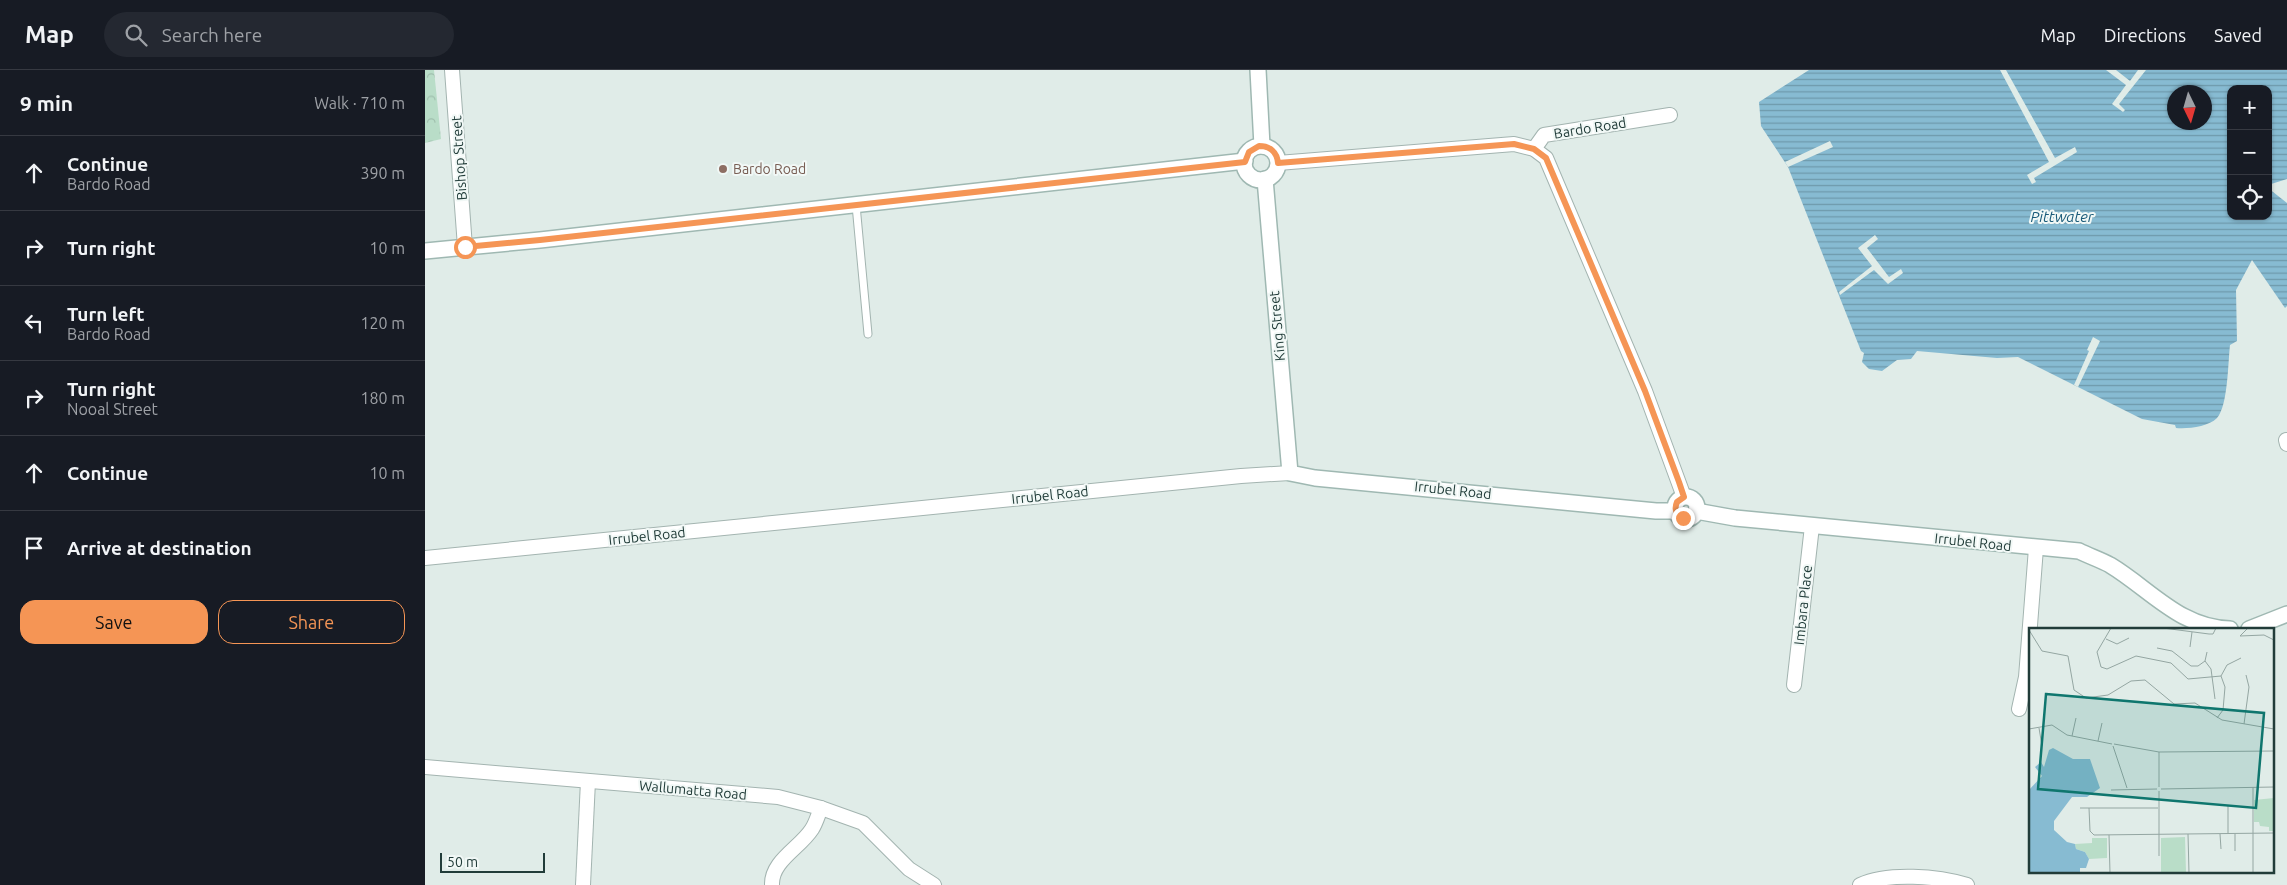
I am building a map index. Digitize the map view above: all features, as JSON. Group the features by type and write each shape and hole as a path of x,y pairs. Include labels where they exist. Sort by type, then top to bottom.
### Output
{"street":[{"name":"Bishop Street","path":"452,70 465,247"},
{"path":"1258,70 1262,146"},
{"name":"Bardo Road","path":"1534,149 1544,135 1670,116"},
{"path":"1278,163 1514,144 1534,149 1546,158 1645,391 1684,497"},
{"path":"1262,146 1276,154 1278,163 1275,173 1265,179 1259,179 1249,174 1245,162 1253,148 1262,146"},
{"path":"425,251 1245,162"},
{"name":"King Street","path":"1265,179 1290,473"},
{"name":"Irrubel Road","path":"425,558 1241,476 1290,473 1315,478 1656,511 1675,511"},
{"path":"1684,497 1689,497 1695,502 1696,511 1692,516 1686,518 1679,516 1675,511 1677,502 1684,497"},
{"name":"Irrubel Road","path":"1696,511 1719,516 1812,526 2079,551 2110,565 2190,621 2217,628"},
{"name":"Imbara Place","path":"1794,685 1812,526"},
{"path":"2030,628 2036,548"},
{"path":"2252,628 2287,614"},
{"path":"2019,709 2026,677 2029,638"},
{"name":"Wallumatta Road","path":"425,767 778,797 821,808 863,823 909,869 933,885"},
{"path":"583,885 587,781"},
{"path":"771,885 771,879 777,865 800,844 812,829 821,808"},
{"path":"1860,885 1871,880 1916,877 1949,879 1967,885"}],"lane":[{"path":"856,205 868,334"}],"green space":[{"path":"425,70 434,70 441,139 425,143"}],"water":[{"name":"Pittwater","path":"1809,70 2287,70 2287,179 2272,184 2272,85 2227,85 2227,220 2272,220 2272,191 2287,203 2287,306 2285,308 2252,260 2236,290 2237,341 2230,345 2228,372 2221,412 2213,421 2192,428 2176,428 2175,425 2142,419 2018,357 1997,358 1917,351 1911,359 1897,360 1882,371 1869,369 1862,362 1864,353 1861,351 1788,167 1761,126 1759,102"}],"pier":[{"path":"2000,70 2006,70 2055,158 2075,147 2077,152 2034,178 2036,182 2032,184 2027,175 2049,162"},
{"path":"2106,70 2116,70 2130,81 2138,70 2146,70 2119,104 2125,110 2123,112 2112,104 2126,85"},
{"path":"1830,141 1833,147 1788,167 1785,162"},
{"path":"1875,235 1878,239 1867,248 1889,277 1901,269 1903,273 1888,284 1874,270 1840,295 1839,292 1872,266 1858,248"},
{"path":"2093,337 2100,341 2078,387 2074,385"}],"place":[{"name":"Bardo Road","path":"723,169"}],"route":[{"path":"465,247 1245,162 1249,152 1259,146 1272,150 1276,154 1278,163 1514,144 1534,149 1546,158 1645,391 1684,497 1677,502 1675,508 1678,515 1683,518"}]}
